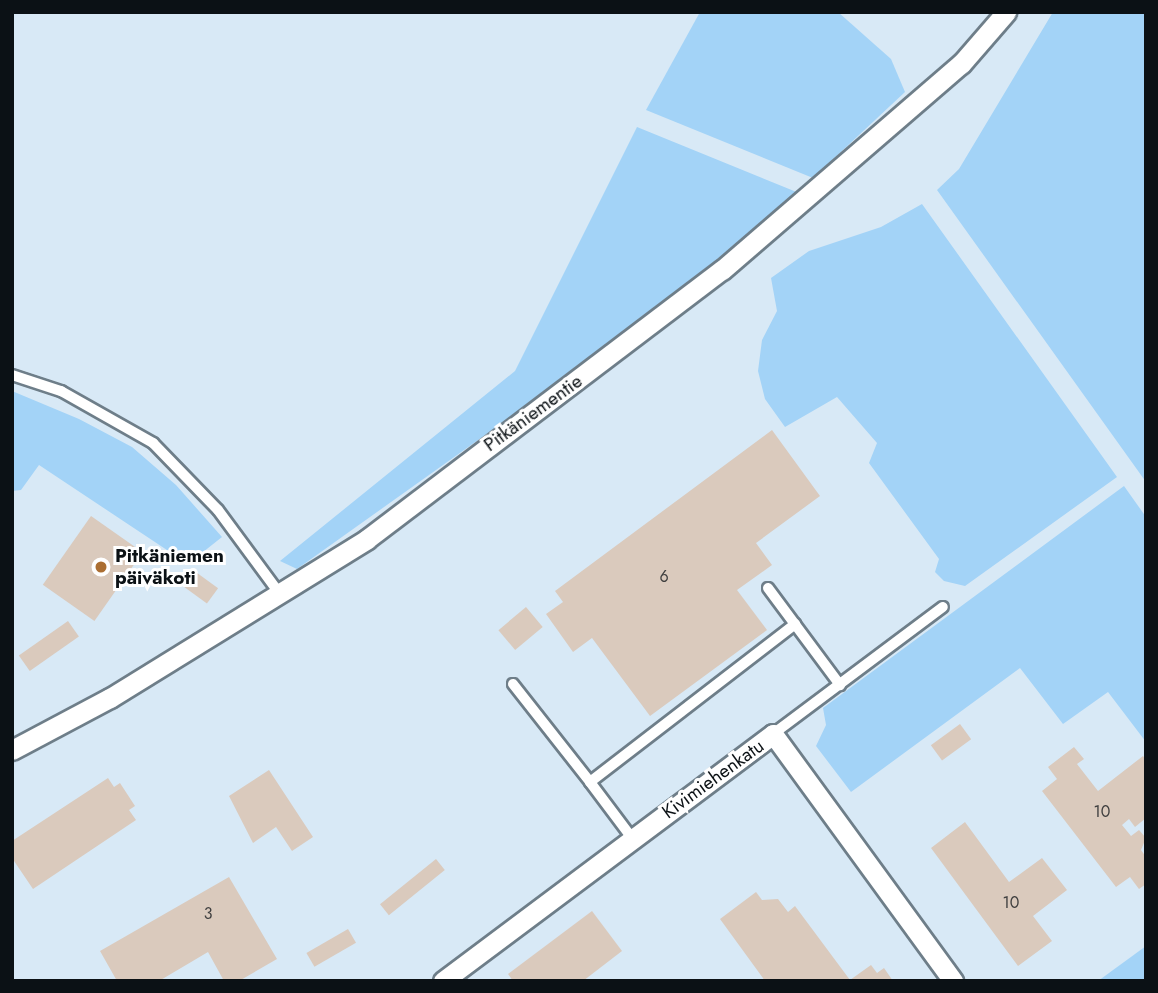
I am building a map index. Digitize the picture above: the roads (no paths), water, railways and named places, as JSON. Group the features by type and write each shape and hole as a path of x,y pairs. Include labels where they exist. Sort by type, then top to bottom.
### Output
{"street":[{"name":"Pitkäniementie","path":"12,750 78,717 367,539 722,270 961,64 1006,12"},
{"name":"Kivimiehenkatu","path":"443,981 773,734 953,981"}],"lane":[{"path":"12,375 61,391 153,443 218,510 280,594"},
{"path":"768,588 839,685"},
{"path":"773,734 943,607"},
{"path":"590,782 794,624"},
{"path":"513,684 632,838"}],"place":[{"name":"Pitkäniemen päiväkoti","path":"101,567"}]}
